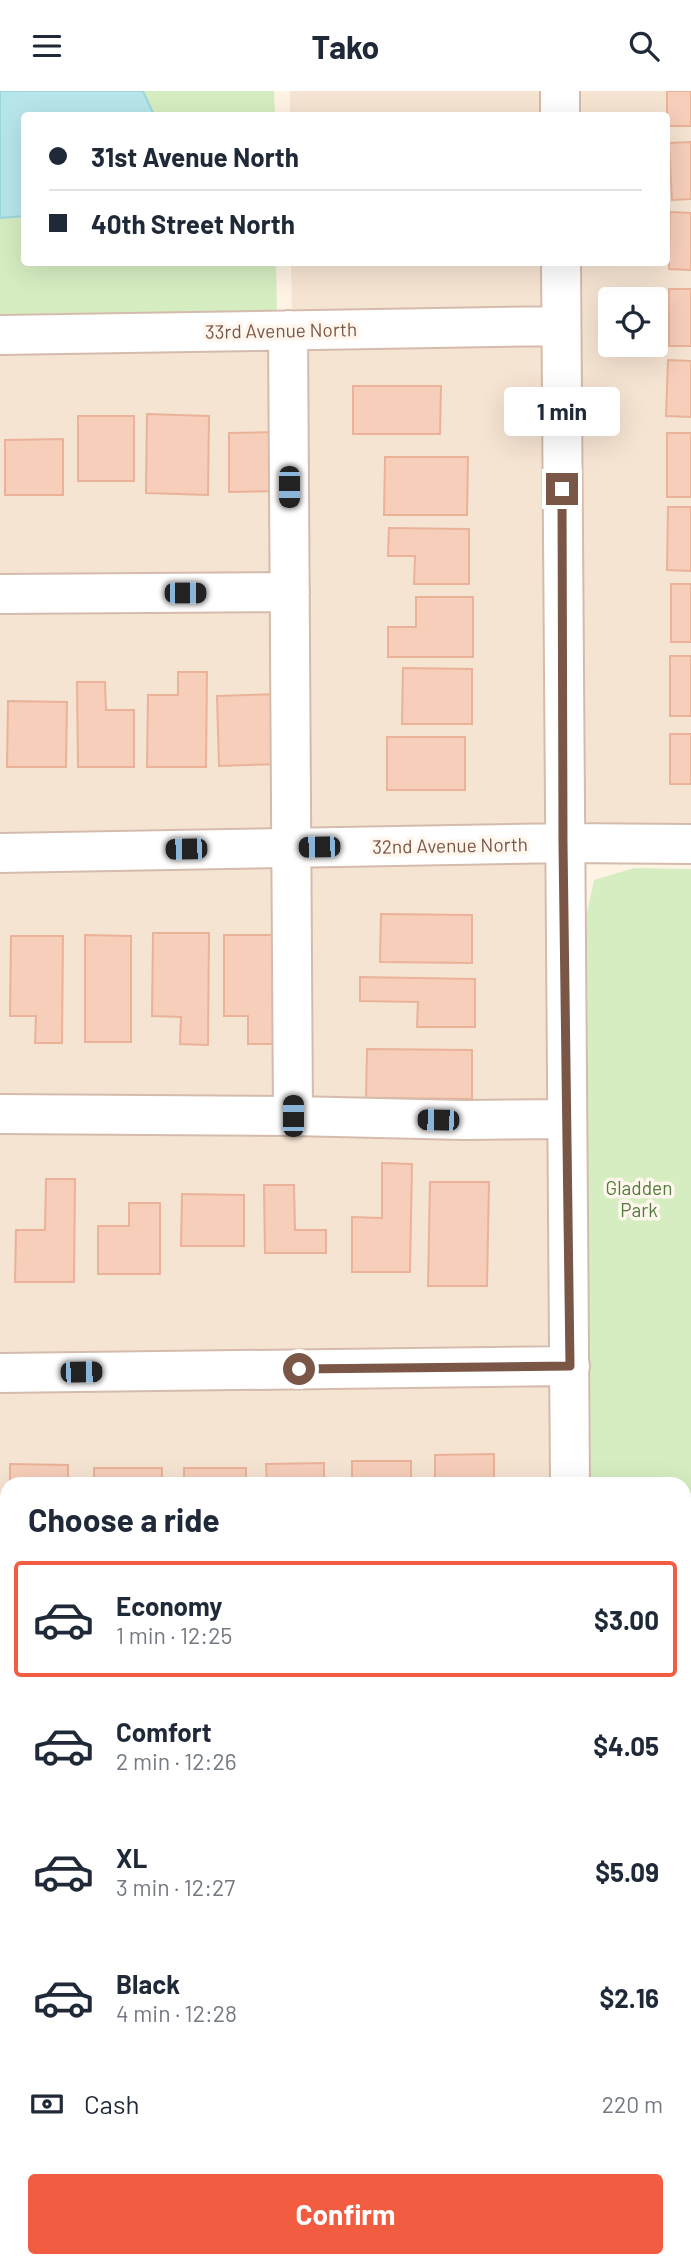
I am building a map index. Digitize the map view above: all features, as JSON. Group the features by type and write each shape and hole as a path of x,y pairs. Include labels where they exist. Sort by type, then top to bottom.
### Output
{"street":[{"path":"560,91 560,112"},
{"path":"561,266 563,843 570,1477"},
{"name":"33rd Avenue North","path":"0,335 561,326"},
{"path":"288,330 293,1116"},
{"path":"0,594 290,592"},
{"name":"32nd Avenue North","path":"0,853 691,843"},
{"path":"0,1114 567,1119"},
{"path":"0,1373 570,1366"}],"shaded area":[{"path":"290,91 542,91 542,112 290,112"},
{"path":"577,91 691,91 691,823 581,823 578,266 670,266 670,112 577,112"},
{"path":"291,266 543,266 543,306 292,310"},
{"path":"544,346 545,823 0,832 0,355"},
{"path":"546,863 552,1347 0,1353 0,873"},
{"path":"552,1387 552,1477 0,1477 0,1393"}],"green space":[{"path":"143,91 274,91 275,112 153,112"},
{"path":"21,216 21,266 276,266 277,312 0,315 0,218"},
{"name":"Gladden Park","path":"634,868 691,869 691,1477 589,1477 587,912 594,880"}],"water":[{"path":"0,91 143,91 153,112 21,112 21,216 0,218"}],"building":[{"path":"667,91 691,91 691,126 670,126 670,112 667,112"},
{"path":"691,142 691,199 672,200 670,143"},
{"path":"670,212 691,213 691,270 669,269"},
{"path":"669,289 691,289 691,346 669,346"},
{"path":"668,360 691,361 691,417 666,416"},
{"path":"353,386 441,386 440,434 353,434"},
{"path":"147,414 209,416 208,495 146,493"},
{"path":"78,416 134,416 134,481 78,481"},
{"path":"274,432 275,491 229,492 229,433"},
{"path":"667,433 691,433 691,497 667,497"},
{"path":"63,439 63,495 5,495 5,440"},
{"path":"385,457 468,457 467,515 384,515"},
{"path":"668,507 691,507 691,571 667,570"},
{"path":"389,528 469,529 469,584 414,584 415,556 388,556"},
{"path":"671,584 691,584 691,642 671,642"},
{"path":"416,597 473,597 473,657 388,657 388,627 416,627"},
{"path":"670,656 691,656 691,716 670,716"},
{"path":"403,668 472,669 472,724 402,724"},
{"path":"178,672 207,672 206,767 147,767 148,695 178,695"},
{"path":"77,682 105,682 106,710 134,710 134,767 78,767"},
{"path":"279,694 281,764 219,766 217,696"},
{"path":"8,701 67,702 66,767 7,767"},
{"path":"670,734 691,734 691,784 670,784"},
{"path":"387,737 465,737 465,790 387,790"},
{"path":"381,914 472,915 472,963 380,962"},
{"path":"153,933 209,933 208,1045 180,1044 181,1017 152,1016"},
{"path":"85,935 131,936 131,1042 85,1042"},
{"path":"224,935 273,935 273,1044 248,1044 248,1016 224,1016"},
{"path":"11,936 63,936 62,1043 35,1043 36,1016 10,1016"},
{"path":"360,977 475,979 475,1027 417,1027 418,1002 360,1001"},
{"path":"367,1049 472,1050 472,1099 366,1098"},
{"path":"382,1163 412,1164 410,1272 352,1272 352,1217 382,1218"},
{"path":"46,1179 75,1179 74,1282 15,1282 16,1230 45,1230"},
{"path":"430,1182 489,1182 487,1286 428,1286"},
{"path":"264,1185 294,1185 295,1230 326,1230 326,1253 265,1253"},
{"path":"182,1194 244,1195 244,1246 181,1246"},
{"path":"129,1203 160,1203 160,1274 98,1274 98,1226 129,1226"},
{"path":"494,1454 494,1477 435,1477 435,1455"},
{"path":"352,1461 411,1461 411,1477 352,1477"},
{"path":"324,1463 324,1477 267,1477 266,1464"},
{"path":"10,1464 68,1465 68,1477 10,1477"},
{"path":"94,1468 162,1468 162,1477 94,1477"},
{"path":"184,1468 246,1468 246,1477 184,1477"}],"route":[{"path":"299,1369 570,1366 563,843 562,489"}]}
